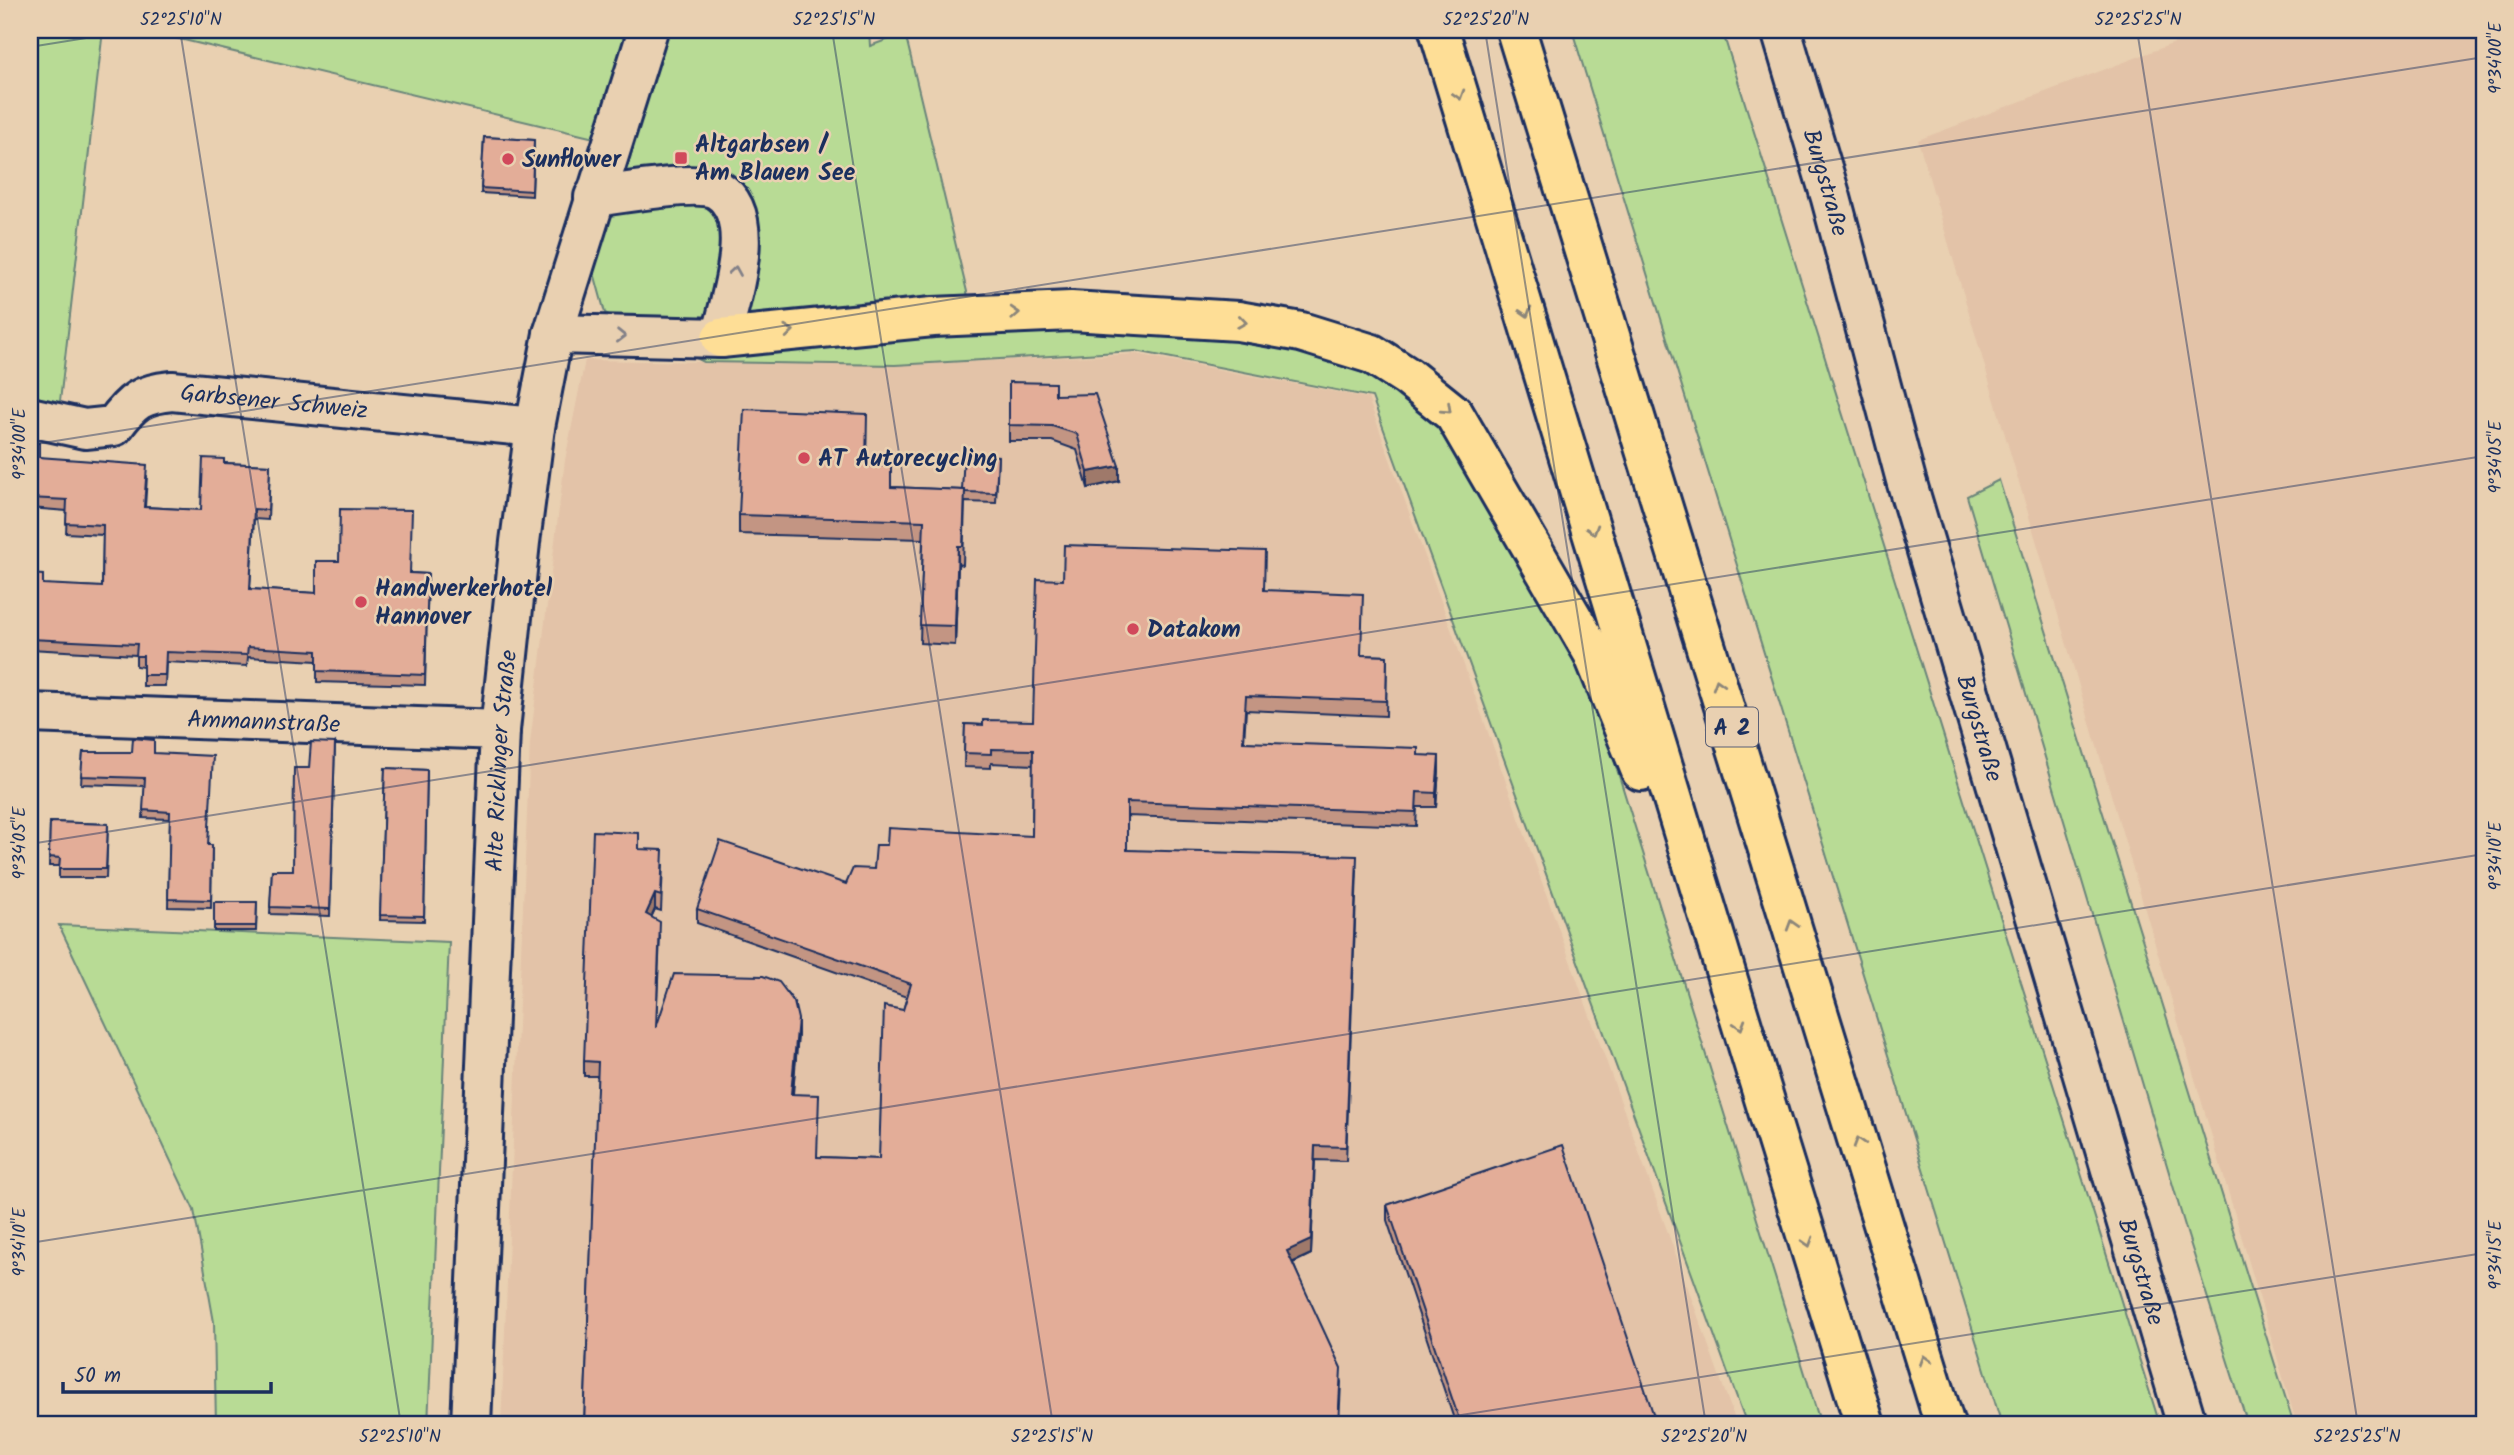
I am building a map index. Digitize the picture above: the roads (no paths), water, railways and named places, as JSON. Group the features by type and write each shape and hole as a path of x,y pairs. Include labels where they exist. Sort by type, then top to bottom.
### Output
{"highway":[{"path":"1439,30 1595,537 1719,960 1865,1425"},
{"name":"A 2","path":"1516,30 1945,1425"},
{"path":"721,338 933,317 1071,311 1238,321 1301,332 1349,345 1390,364 1454,414 1593,653 1719,960"}],"street":[{"name":"Alte Ricklinger Straße","path":"471,1425 500,730 535,427 553,334 648,30"},
{"name":"Burgstraße","path":"1781,30 1831,198 1910,493 2187,1425"},
{"path":"553,334 721,338 735,275 741,231 737,213 727,200 717,190 705,187 677,187 594,197"},
{"name":"Garbsener Schweiz","path":"30,417 85,429 114,426 127,408 148,393 172,391 535,427"},
{"name":"Ammannstraße","path":"30,713 500,730"}],"place":[{"name":"Altgarbsen / Am Blauen See","path":"681,158"},
{"name":"Sunflower","path":"508,159"},
{"name":"AT Autorecycling","path":"804,458"},
{"name":"Handwerkerhotel Hannover","path":"361,602"},
{"name":"Datakom","path":"1133,629"}]}
